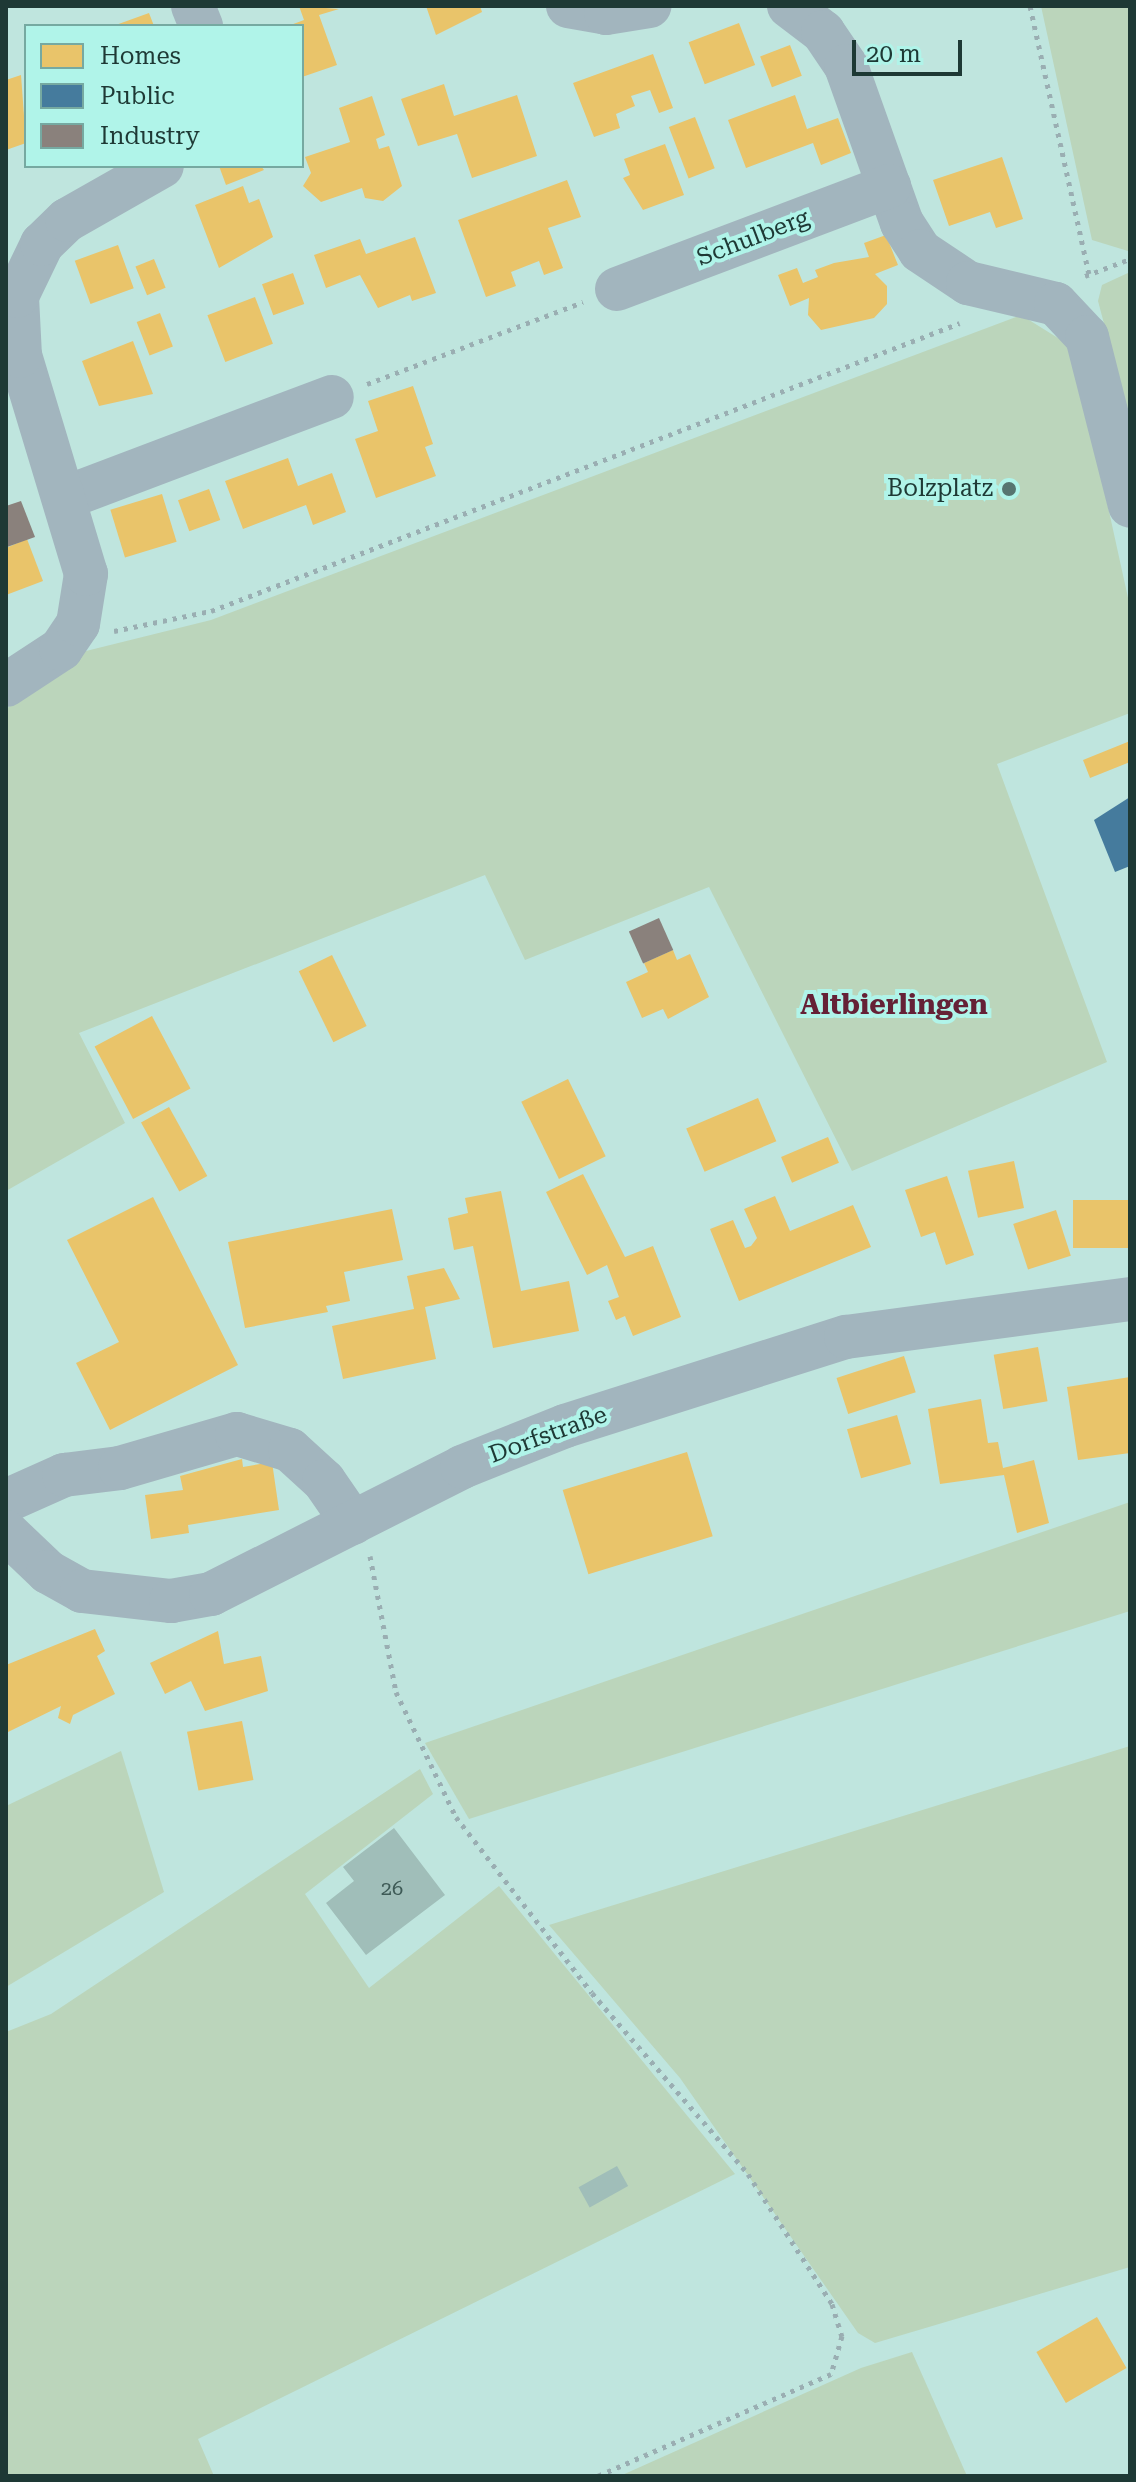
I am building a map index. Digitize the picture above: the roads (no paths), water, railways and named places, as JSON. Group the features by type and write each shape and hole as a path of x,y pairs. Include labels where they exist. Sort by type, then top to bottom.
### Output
{"street":[{"path":"568,6 606,13 649,6"},
{"path":"789,6 823,32 846,66 902,223 946,273 1056,304 1087,337 1130,506"},
{"path":"6,685 61,649 78,624 86,574 67,497 20,356 17,296 42,244 67,220 158,168"},
{"name":"Schulberg","path":"617,289 889,186"},
{"path":"67,497 332,397"},
{"name":"Dorfstraße","path":"6,1532 48,1572 82,1591 171,1601 250,1579 462,1467 565,1426 846,1337 1130,1299"},
{"path":"6,1501 64,1475 120,1468 237,1434 290,1450 324,1481 353,1523"}],"place":[{"name":"Bolzplatz","path":"1009,489"}],"district":[{"name":"Altbierlingen","path":"894,1005"}]}
